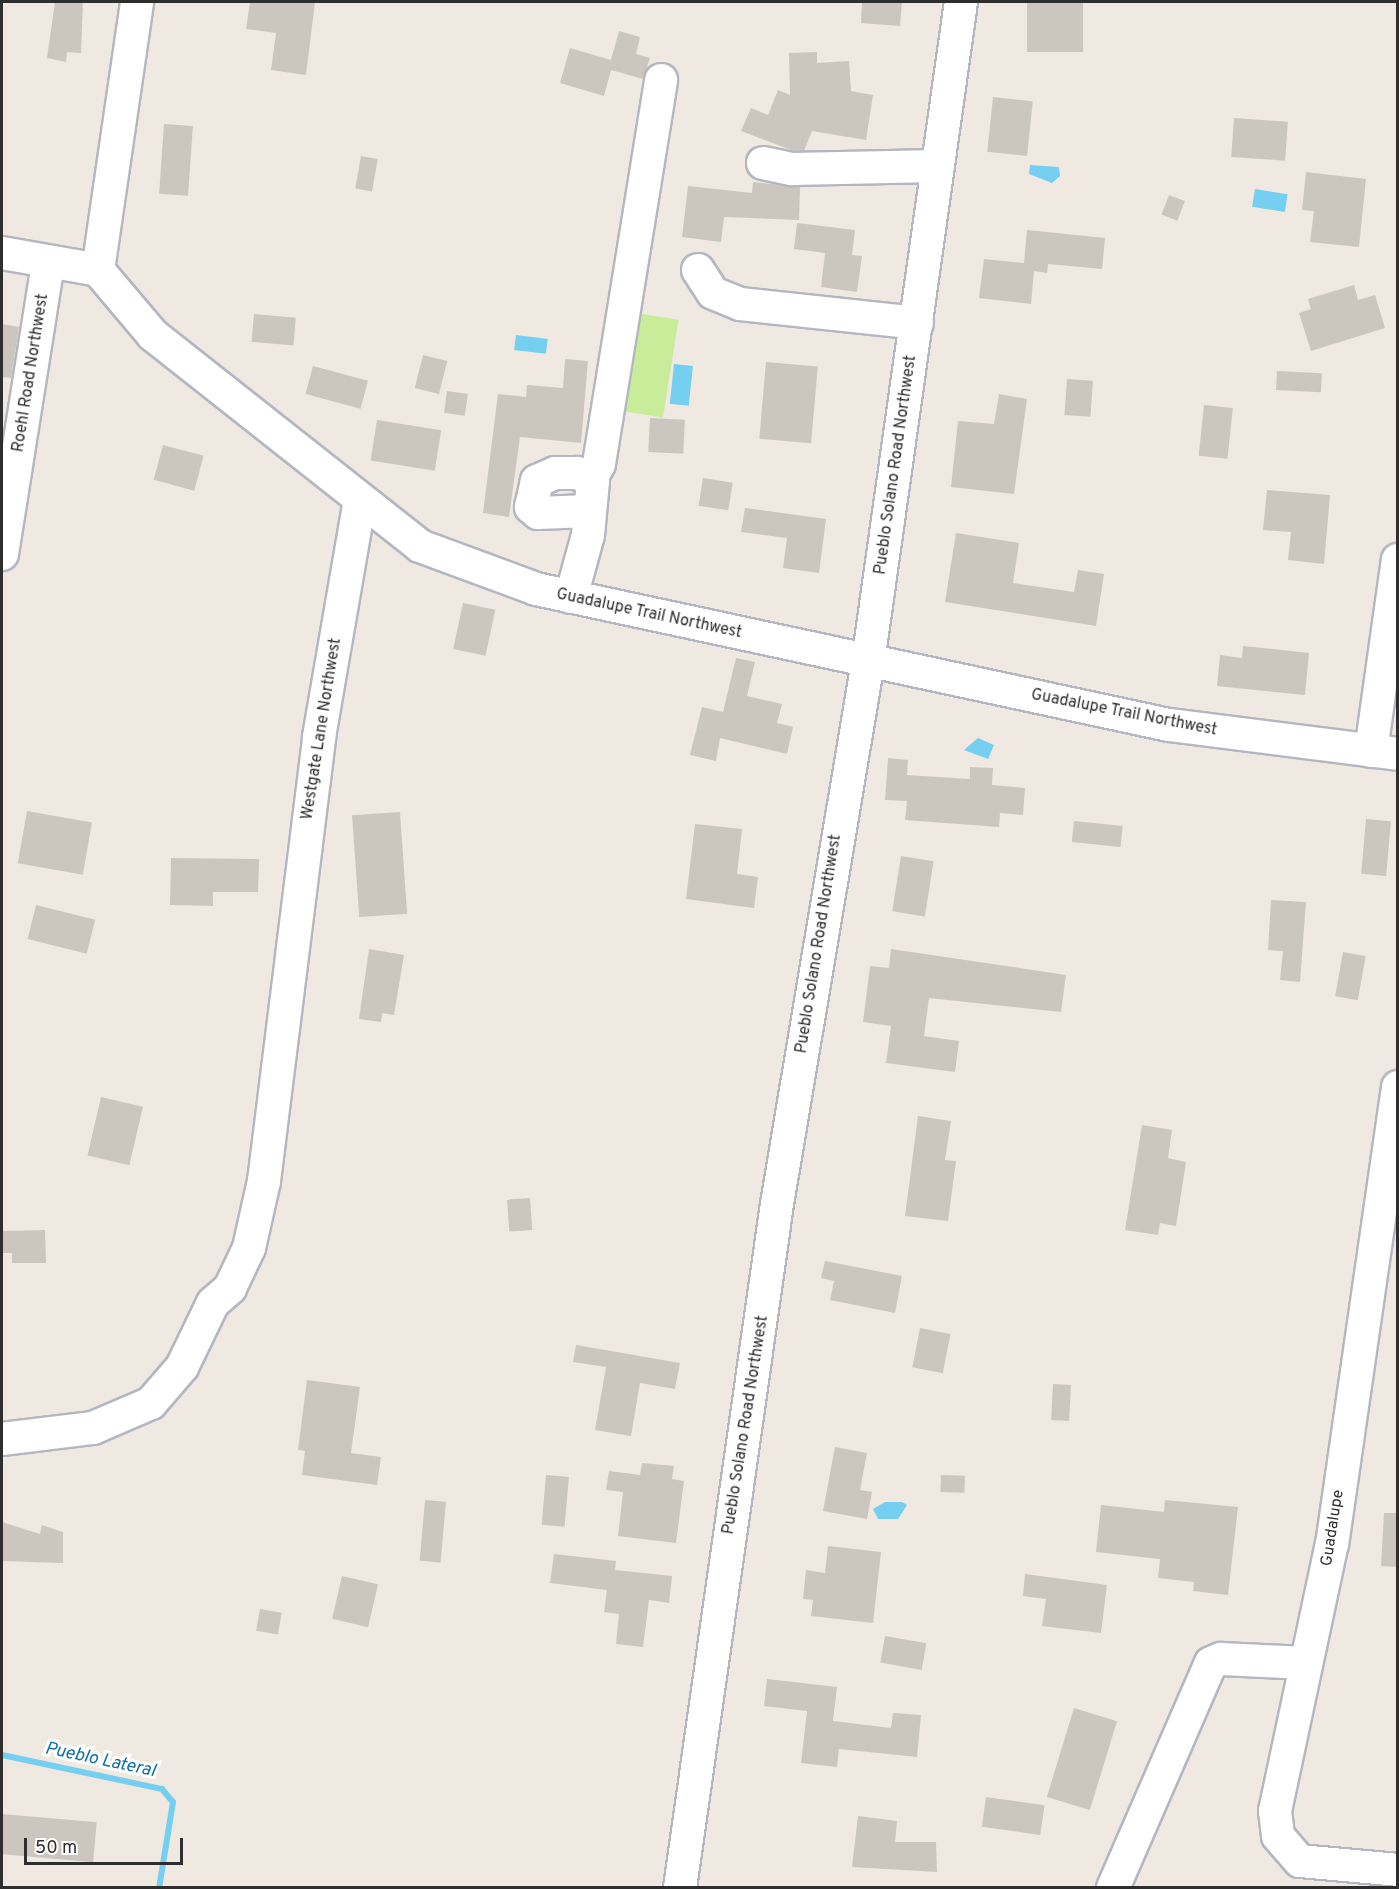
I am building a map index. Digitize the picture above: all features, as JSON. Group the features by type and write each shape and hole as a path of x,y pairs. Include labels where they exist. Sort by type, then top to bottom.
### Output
{"street":[{"path":"2,254 98,270 137,2"},
{"name":"Pueblo Solano Road Northwest","path":"680,1887 777,1204 868,662 961,2"},
{"path":"571,597 589,511 591,479 599,464 661,80"},
{"path":"763,163 792,168 938,166"},
{"name":"Roehl Road Northwest","path":"2,554 48,262"},
{"name":"Guadalupe Trail Northwest","path":"98,270 153,335 420,546 571,597 868,662 1169,725 1384,752"},
{"path":"698,270 713,293 740,304 916,323"},
{"path":"589,511 549,514 531,507 537,481 545,475 578,473 591,479"},
{"name":"Westgate Lane Northwest","path":"2,1439 93,1428 151,1403 182,1367 213,1303 230,1288 249,1248 264,1181 319,737 360,500"},
{"path":"1384,752 1398,560"},
{"name":"Guadalupe","path":"1398,1087 1332,1543 1275,1811 1278,1836 1300,1861 1398,1870"},
{"path":"1113,1887 1211,1663 1221,1659 1306,1663"}],"green space":[{"path":"636,313 678,320 663,418 621,411"}],"water":[{"path":"1030,165 1059,167 1060,176 1052,183 1029,174"},
{"path":"1255,189 1288,194 1285,212 1252,207"},
{"path":"516,335 548,339 546,354 514,350"},
{"path":"674,364 693,366 689,406 670,404"},
{"path":"978,738 994,745 988,759 964,750"},
{"path":"885,1502 902,1502 907,1505 898,1519 878,1519 873,1509"}],"building":[{"path":"55,2 83,2 81,53 67,52 66,62 47,58"},
{"path":"250,2 315,2 306,75 271,70 276,33 246,29"},
{"path":"862,2 902,2 900,26 861,23"},
{"path":"1027,2 1083,2 1083,52 1027,52"},
{"path":"619,31 640,37 636,54 650,58 643,79 611,70 604,96 560,83 570,48 611,60"},
{"path":"817,52 817,63 849,61 851,91 873,95 866,140 812,131 804,151 794,151 741,131 751,108 768,115 778,90 790,95 789,53"},
{"path":"993,97 1033,101 1027,156 987,152"},
{"path":"1234,118 1288,122 1285,161 1231,157"},
{"path":"164,124 193,126 188,196 159,194"},
{"path":"361,156 378,159 372,191 355,188"},
{"path":"1306,172 1366,179 1359,247 1310,242 1314,211 1302,210"},
{"path":"753,182 800,187 799,220 724,217 721,242 682,237 688,186 752,193"},
{"path":"1169,195 1185,201 1177,221 1161,215"},
{"path":"797,223 855,230 852,255 862,256 857,292 821,287 825,253 794,249"},
{"path":"1027,230 1105,238 1102,269 1048,264 1047,273 1034,271 1031,304 979,298 984,259 1024,263"},
{"path":"1354,285 1358,300 1375,295 1385,328 1311,351 1299,313 1311,309 1308,299"},
{"path":"254,314 296,318 293,346 252,342"},
{"path":"2,324 19,327 11,378 2,377"},
{"path":"423,355 447,361 439,394 415,388"},
{"path":"565,359 588,361 581,443 520,437 509,517 483,513 498,394 526,397 527,385 563,388"},
{"path":"766,362 818,367 811,443 759,439"},
{"path":"313,366 368,381 361,409 305,394"},
{"path":"1277,371 1322,373 1321,392 1276,390"},
{"path":"1067,379 1093,381 1090,417 1064,415"},
{"path":"447,391 468,394 465,416 444,413"},
{"path":"999,394 1027,399 1014,494 951,487 958,421 994,424"},
{"path":"1204,405 1233,408 1228,459 1199,456"},
{"path":"650,418 685,420 683,454 648,452"},
{"path":"377,420 441,430 435,471 371,460"},
{"path":"163,445 204,456 194,491 154,480"},
{"path":"703,478 733,483 728,510 699,506"},
{"path":"1267,490 1330,495 1324,564 1288,560 1291,532 1263,530"},
{"path":"745,508 826,519 819,573 783,568 787,538 741,532"},
{"path":"956,533 1019,543 1013,583 1074,592 1078,570 1104,574 1096,626 945,602"},
{"path":"463,603 495,610 486,656 453,649"},
{"path":"1243,646 1309,653 1305,695 1217,686 1220,655 1242,658"},
{"path":"736,658 755,662 747,696 782,704 777,723 793,727 787,754 720,738 716,761 690,755 702,707 723,712"},
{"path":"888,758 908,760 907,775 970,779 970,767 993,768 992,785 1025,788 1023,815 1000,813 999,827 905,820 907,801 885,800"},
{"path":"27,811 92,822 83,875 18,863"},
{"path":"400,812 407,914 359,917 352,815"},
{"path":"1366,819 1391,821 1386,876 1361,874"},
{"path":"1074,821 1123,826 1121,847 1072,842"},
{"path":"695,824 742,829 737,874 758,877 754,908 686,899"},
{"path":"901,856 934,861 925,916 892,911"},
{"path":"171,858 259,859 258,892 213,892 213,906 170,905"},
{"path":"1271,900 1306,902 1300,982 1280,980 1283,951 1268,950"},
{"path":"36,905 95,920 87,954 28,939"},
{"path":"369,949 404,955 394,1015 382,1013 381,1022 359,1019"},
{"path":"891,949 1066,975 1061,1012 929,998 924,1036 959,1041 955,1072 886,1063 891,1026 863,1022 870,966 889,968"},
{"path":"1343,952 1366,956 1358,1000 1335,996"},
{"path":"101,1097 143,1107 129,1165 88,1155"},
{"path":"918,1116 951,1121 945,1160 956,1161 948,1221 905,1216"},
{"path":"1142,1125 1172,1130 1168,1158 1186,1162 1176,1226 1160,1223 1158,1235 1125,1230"},
{"path":"530,1198 532,1230 509,1232 507,1200"},
{"path":"45,1230 46,1263 12,1263 12,1253 2,1253 2,1231"},
{"path":"825,1261 902,1276 895,1313 830,1300 834,1281 821,1278"},
{"path":"920,1328 950,1334 943,1373 912,1367"},
{"path":"576,1345 680,1363 675,1389 640,1383 631,1436 595,1430 606,1367 573,1362"},
{"path":"307,1380 360,1387 351,1453 381,1457 377,1485 302,1475 305,1451 298,1450"},
{"path":"1053,1384 1071,1385 1069,1421 1051,1420"},
{"path":"835,1447 867,1453 860,1490 872,1492 867,1519 823,1511"},
{"path":"642,1463 674,1466 672,1479 684,1481 676,1543 618,1536 623,1492 606,1490 609,1471 640,1475"},
{"path":"546,1475 569,1477 565,1527 542,1525"},
{"path":"941,1475 965,1476 964,1493 940,1492"},
{"path":"425,1500 446,1502 441,1563 420,1561"},
{"path":"1165,1500 1238,1507 1228,1595 1193,1591 1194,1582 1158,1578 1160,1559 1096,1552 1101,1505 1164,1512"},
{"path":"1384,1513 1398,1513 1398,1567 1381,1566"},
{"path":"2,1522 40,1534 42,1525 63,1532 63,1563 2,1561"},
{"path":"828,1546 881,1552 873,1623 811,1616 813,1600 803,1599 806,1570 825,1573"},
{"path":"554,1554 616,1561 615,1570 672,1576 669,1603 649,1600 643,1647 616,1644 619,1614 604,1612 607,1590 550,1583"},
{"path":"1025,1574 1107,1585 1101,1633 1042,1626 1046,1599 1023,1596"},
{"path":"342,1576 378,1584 368,1627 332,1619"},
{"path":"260,1609 282,1613 278,1634 256,1631"},
{"path":"885,1636 926,1643 922,1670 880,1663"},
{"path":"767,1679 837,1687 833,1721 891,1728 893,1713 921,1715 917,1757 839,1749 837,1767 801,1763 807,1711 764,1706"},
{"path":"1074,1708 1117,1721 1090,1810 1047,1797"},
{"path":"986,1797 1044,1805 1040,1835 982,1827"},
{"path":"2,1814 97,1822 93,1862 2,1854"},
{"path":"858,1816 897,1821 895,1842 936,1842 937,1872 852,1867"}],"waterway":[{"name":"Pueblo Lateral","path":"2,1755 162,1789 173,1802 159,1888"}]}
